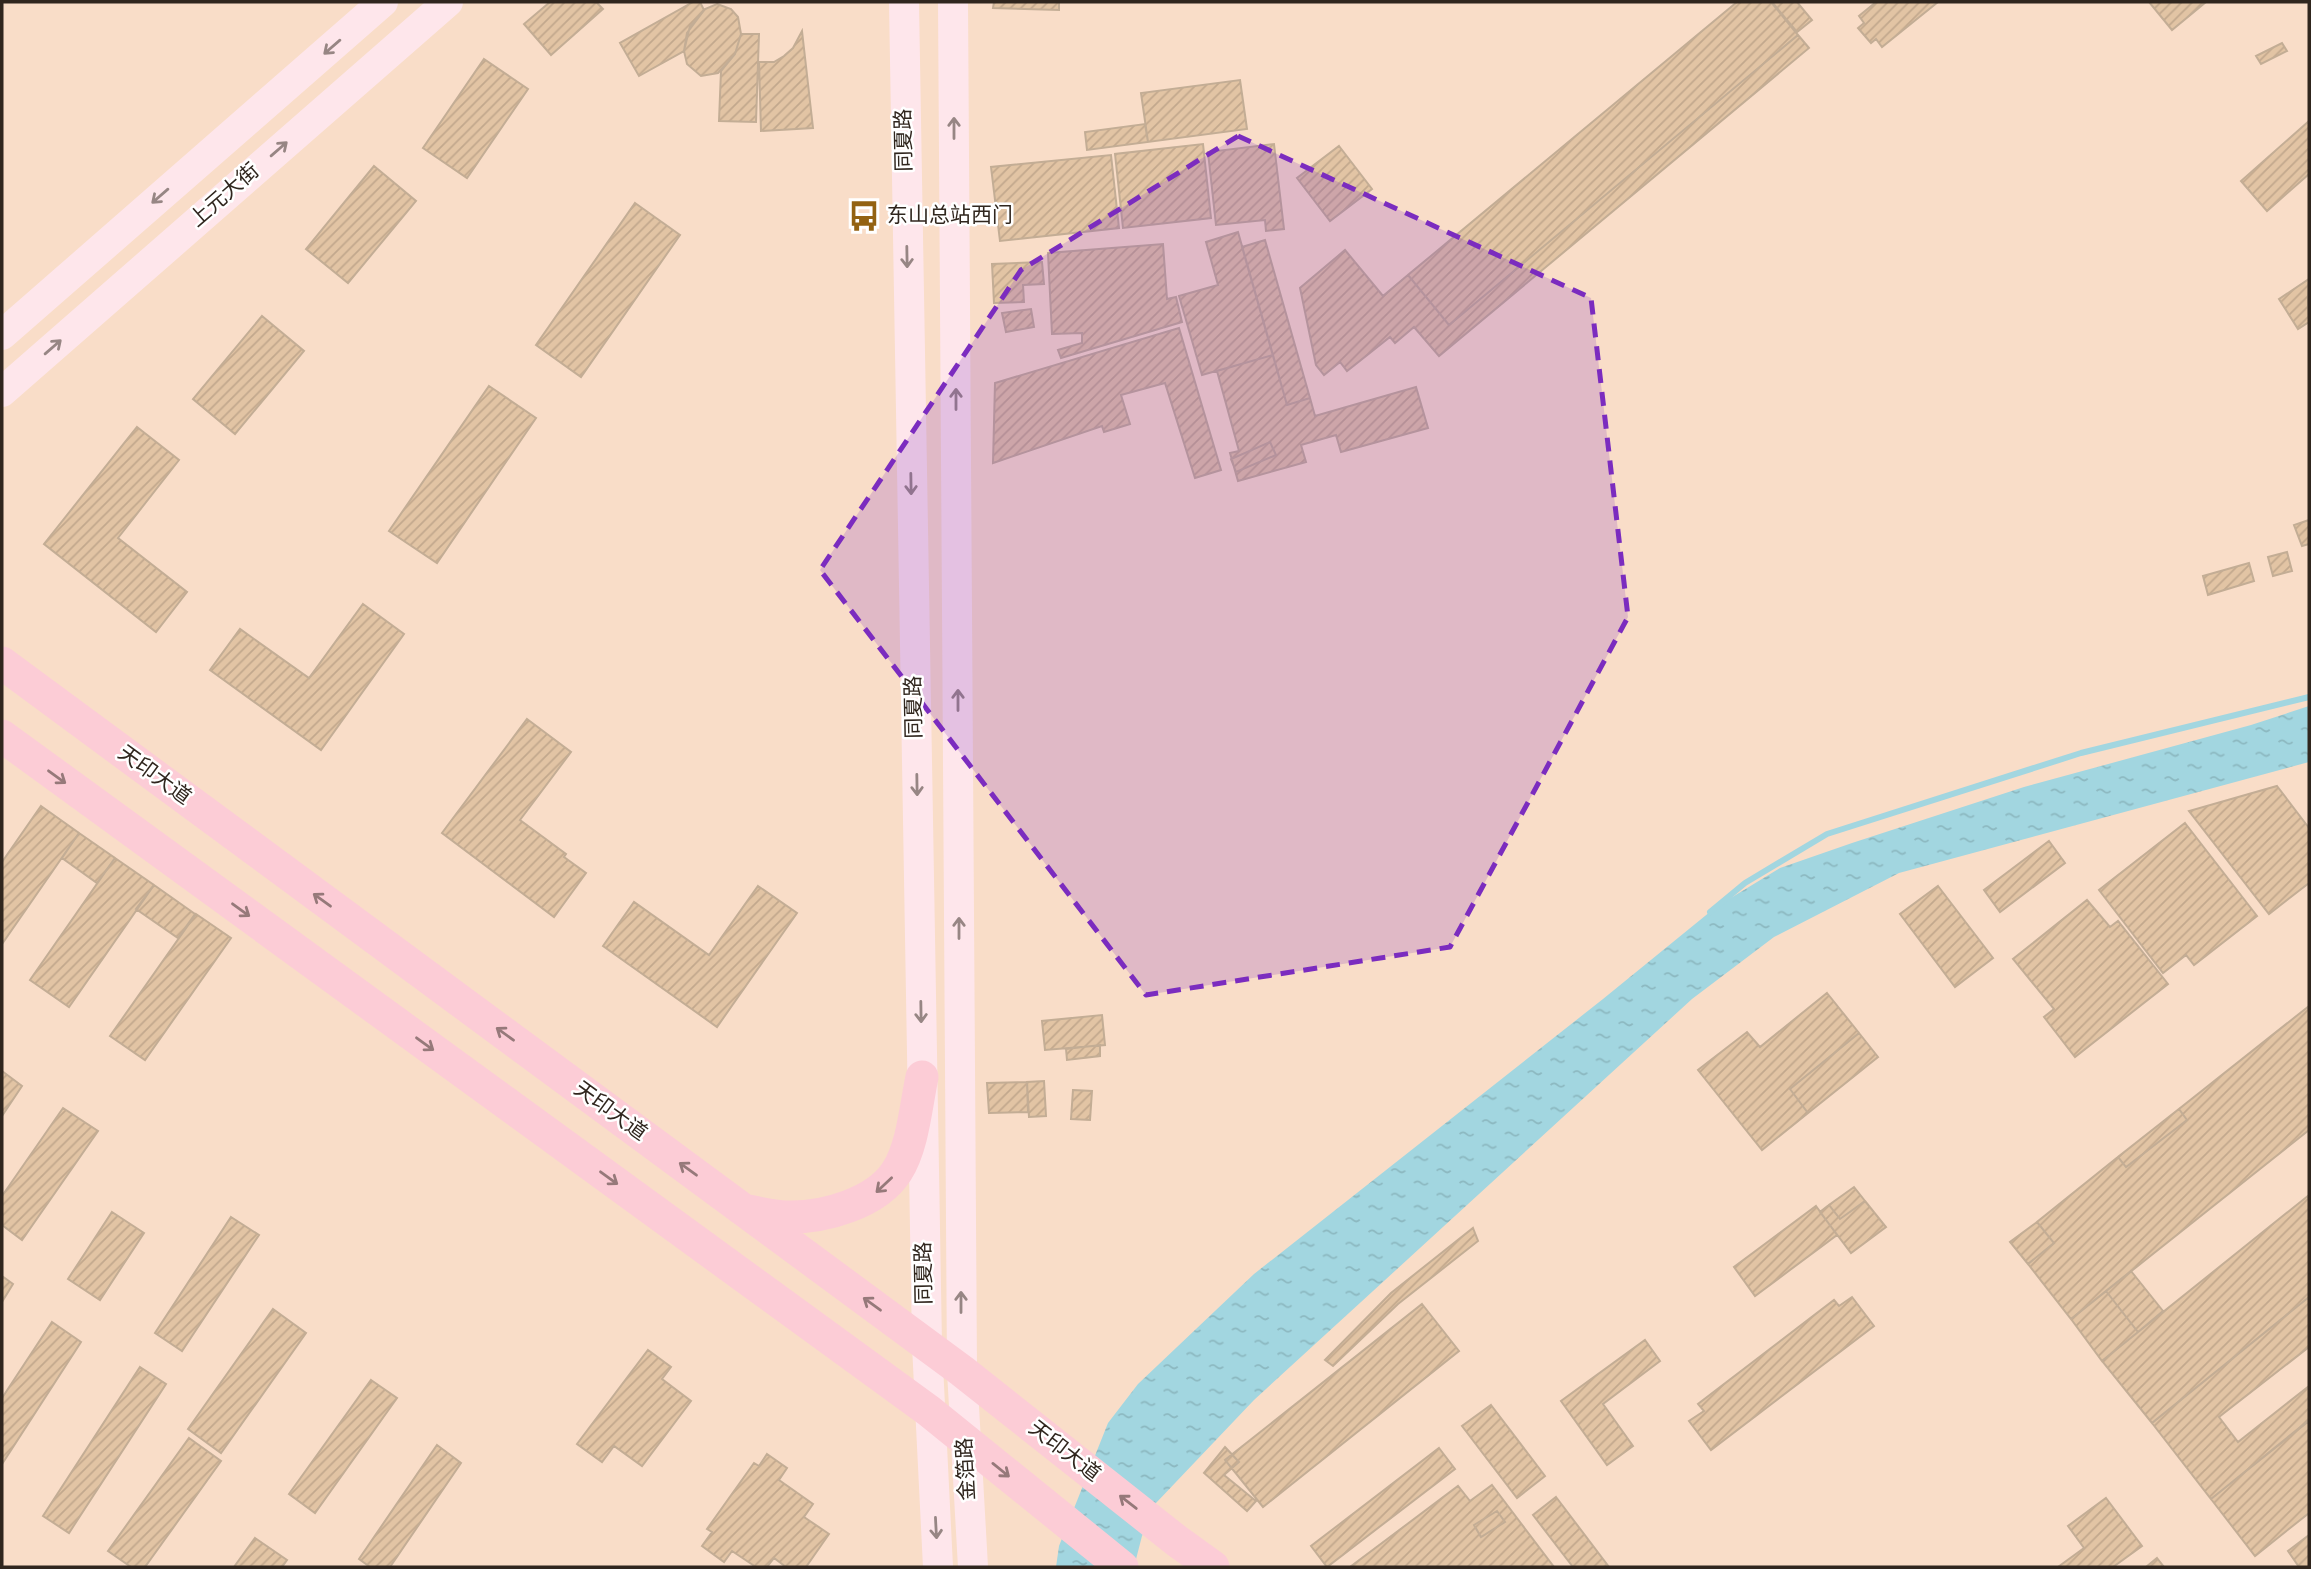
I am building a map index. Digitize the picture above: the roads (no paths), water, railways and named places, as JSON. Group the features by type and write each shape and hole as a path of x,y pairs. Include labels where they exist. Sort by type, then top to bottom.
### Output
{"main road":[{"name":"上元大街","path":"2,335 383,2"},
{"name":"上元大街","path":"2,392 448,2"},
{"name":"同夏路","path":"904,2 929,1411"},
{"name":"同夏路","path":"953,2 962,1371"},
{"name":"天印大道","path":"2,663 962,1371 1213,1567"},
{"path":"2,736 929,1411 1122,1567"},
{"path":"742,1209 769,1215 803,1216 865,1200 886,1186 899,1168 910,1137 922,1077"},
{"name":"金箔路","path":"962,1371 973,1567"},
{"name":"金箔路","path":"929,1411 938,1567"}],"water":[{"path":"2309,706 2309,762 1899,873 1774,937 1692,999 1254,1400 1156,1503 1142,1536 1134,1567 1056,1567 1059,1546 1108,1423 1138,1384 1254,1274 1716,907 1780,868 1852,843 2024,787 2251,725"}],"waterway":[{"path":"1710,912 1745,883 1827,834 2081,753 2309,697"}],"place":[{"name":"东山总站西门","path":"864,216"}]}
